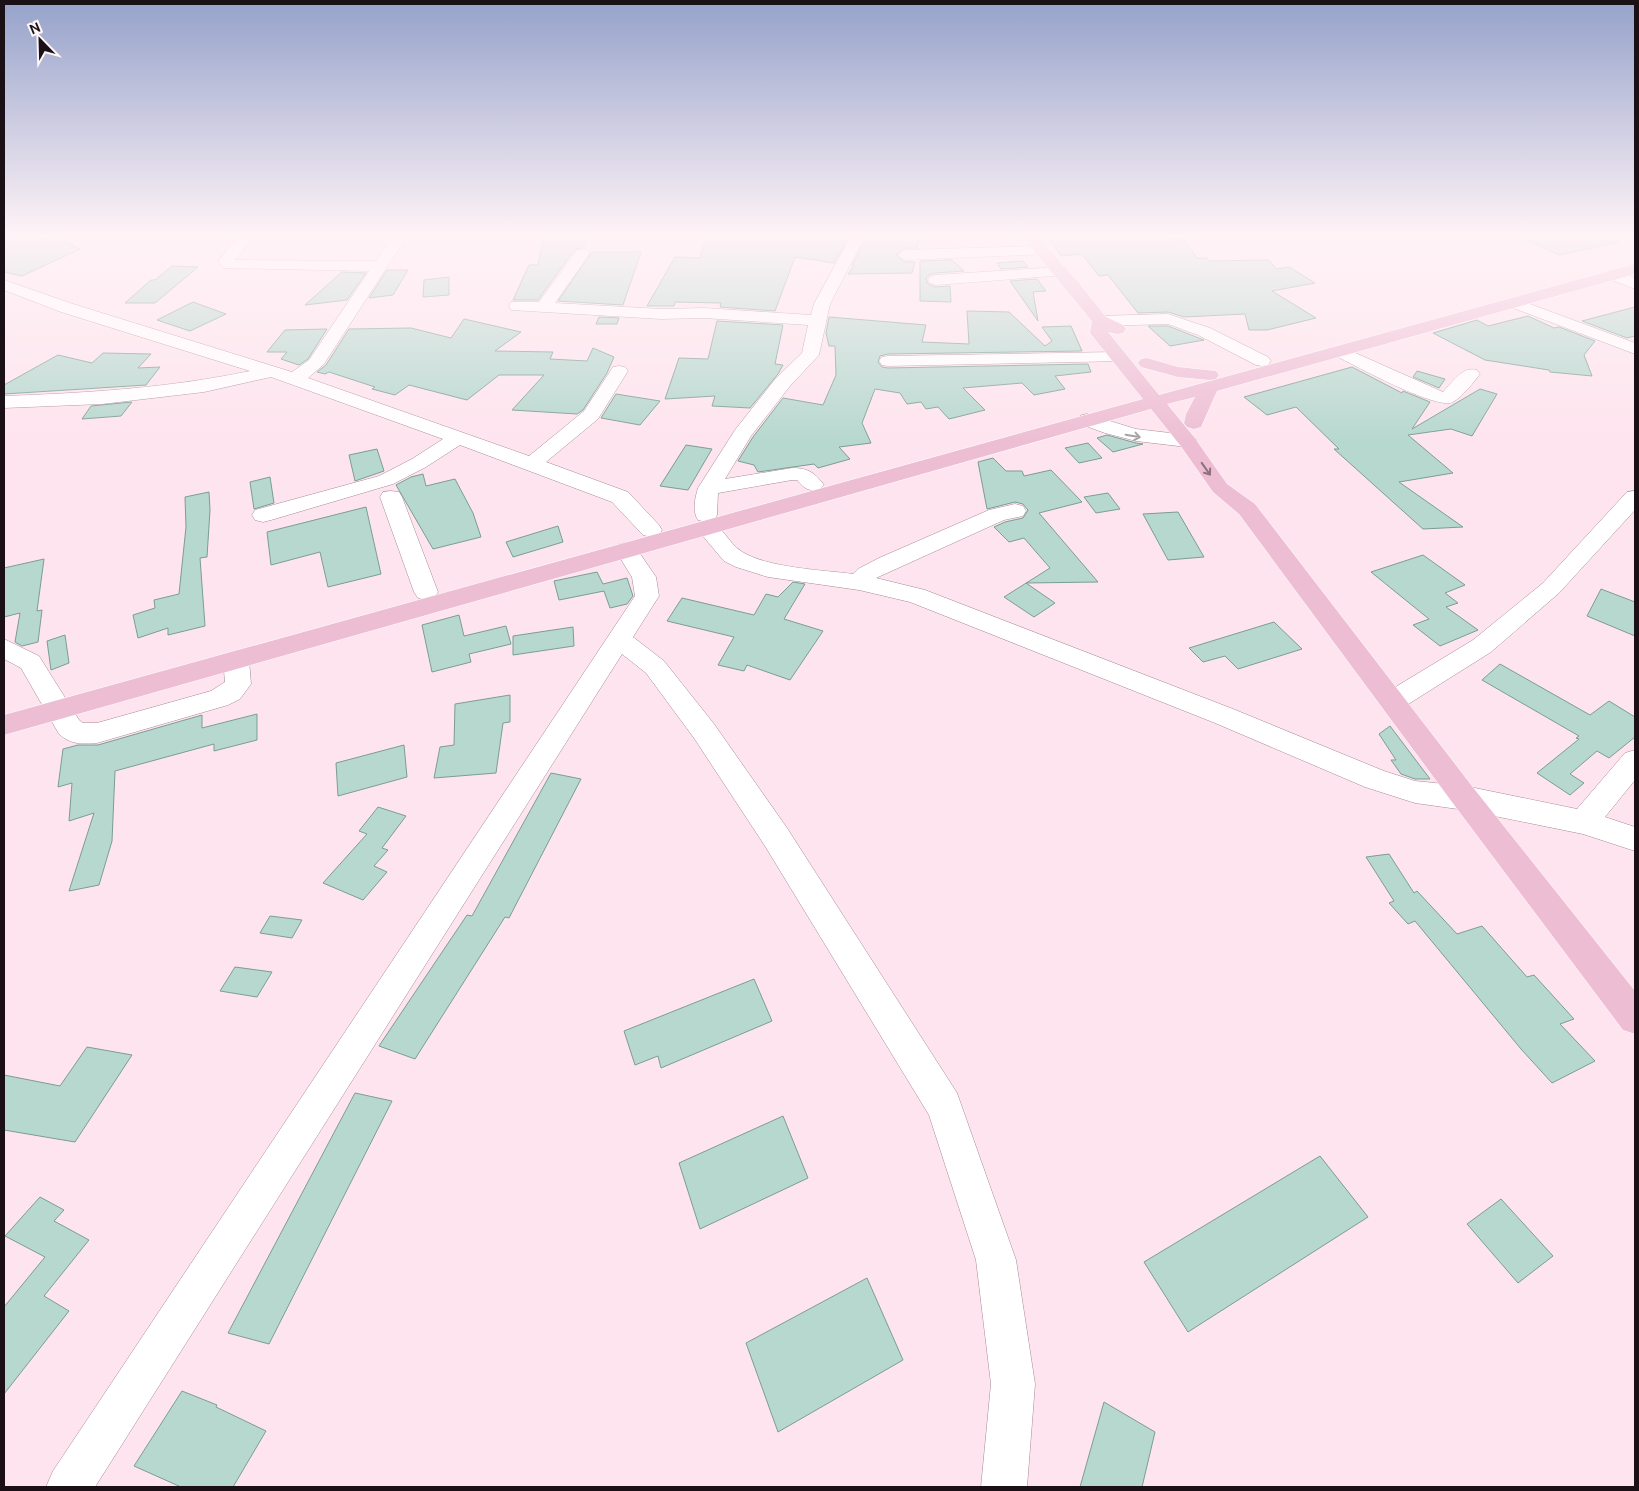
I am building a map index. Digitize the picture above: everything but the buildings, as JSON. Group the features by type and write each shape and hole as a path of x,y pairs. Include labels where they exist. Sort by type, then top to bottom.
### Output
{"main road":[{"path":"1086,304 1100,321 1122,332 1137,351 1160,394 1185,430 1220,488 1247,509 1465,798 1635,1018"},
{"path":"1137,351 1163,370 1209,382 1262,361 1472,304"},
{"path":"236,660 639,540 707,522 813,485 1115,399 1160,394 1342,352 1512,304"},
{"path":"1100,321 1099,333 1122,362 1160,394"},
{"path":"4,725 55,703 426,592 639,540 1087,420 1115,399 1122,362"},
{"path":"1185,430 1196,414 1209,382"},
{"path":"1115,399 1149,418 1185,430"},
{"path":"4,709 55,703"}],"street":[{"path":"55,304 295,379 620,497 639,540 647,596 69,1487"},
{"path":"295,379 315,364 355,304"},
{"path":"543,308 546,304"},
{"path":"822,304 810,355 783,382 742,434 709,488 706,498 707,522 732,556 768,570 859,582 916,596 1224,716 1375,779 1415,792 1465,798 1583,822 1635,839"},
{"path":"1516,304 1635,348"},
{"path":"517,306 661,314 704,313 818,321"},
{"path":"1100,321 1168,319 1179,321 1193,326 1262,361"},
{"path":"1342,352 1432,395 1447,398 1470,374"},
{"path":"888,361 1122,362"},
{"path":"532,464 591,415 619,371"},
{"path":"4,402 102,398 204,386 272,372"},
{"path":"1087,420 1123,434 1147,438 1185,430"},
{"path":"263,515 386,480 419,463 457,438"},
{"path":"709,488 792,474 803,474 813,485"},
{"path":"391,497 426,592"},
{"path":"1393,701 1482,646 1551,588 1635,497"},
{"path":"859,582 866,574 895,559 997,515 1015,511"},
{"path":"618,638 654,667 704,731 776,837 944,1106 996,1260 1013,1384 1004,1487"},
{"path":"4,648 30,662 69,727 76,734 97,733 219,698 231,692 238,684 236,660"},
{"path":"1583,822 1635,761"}]}
